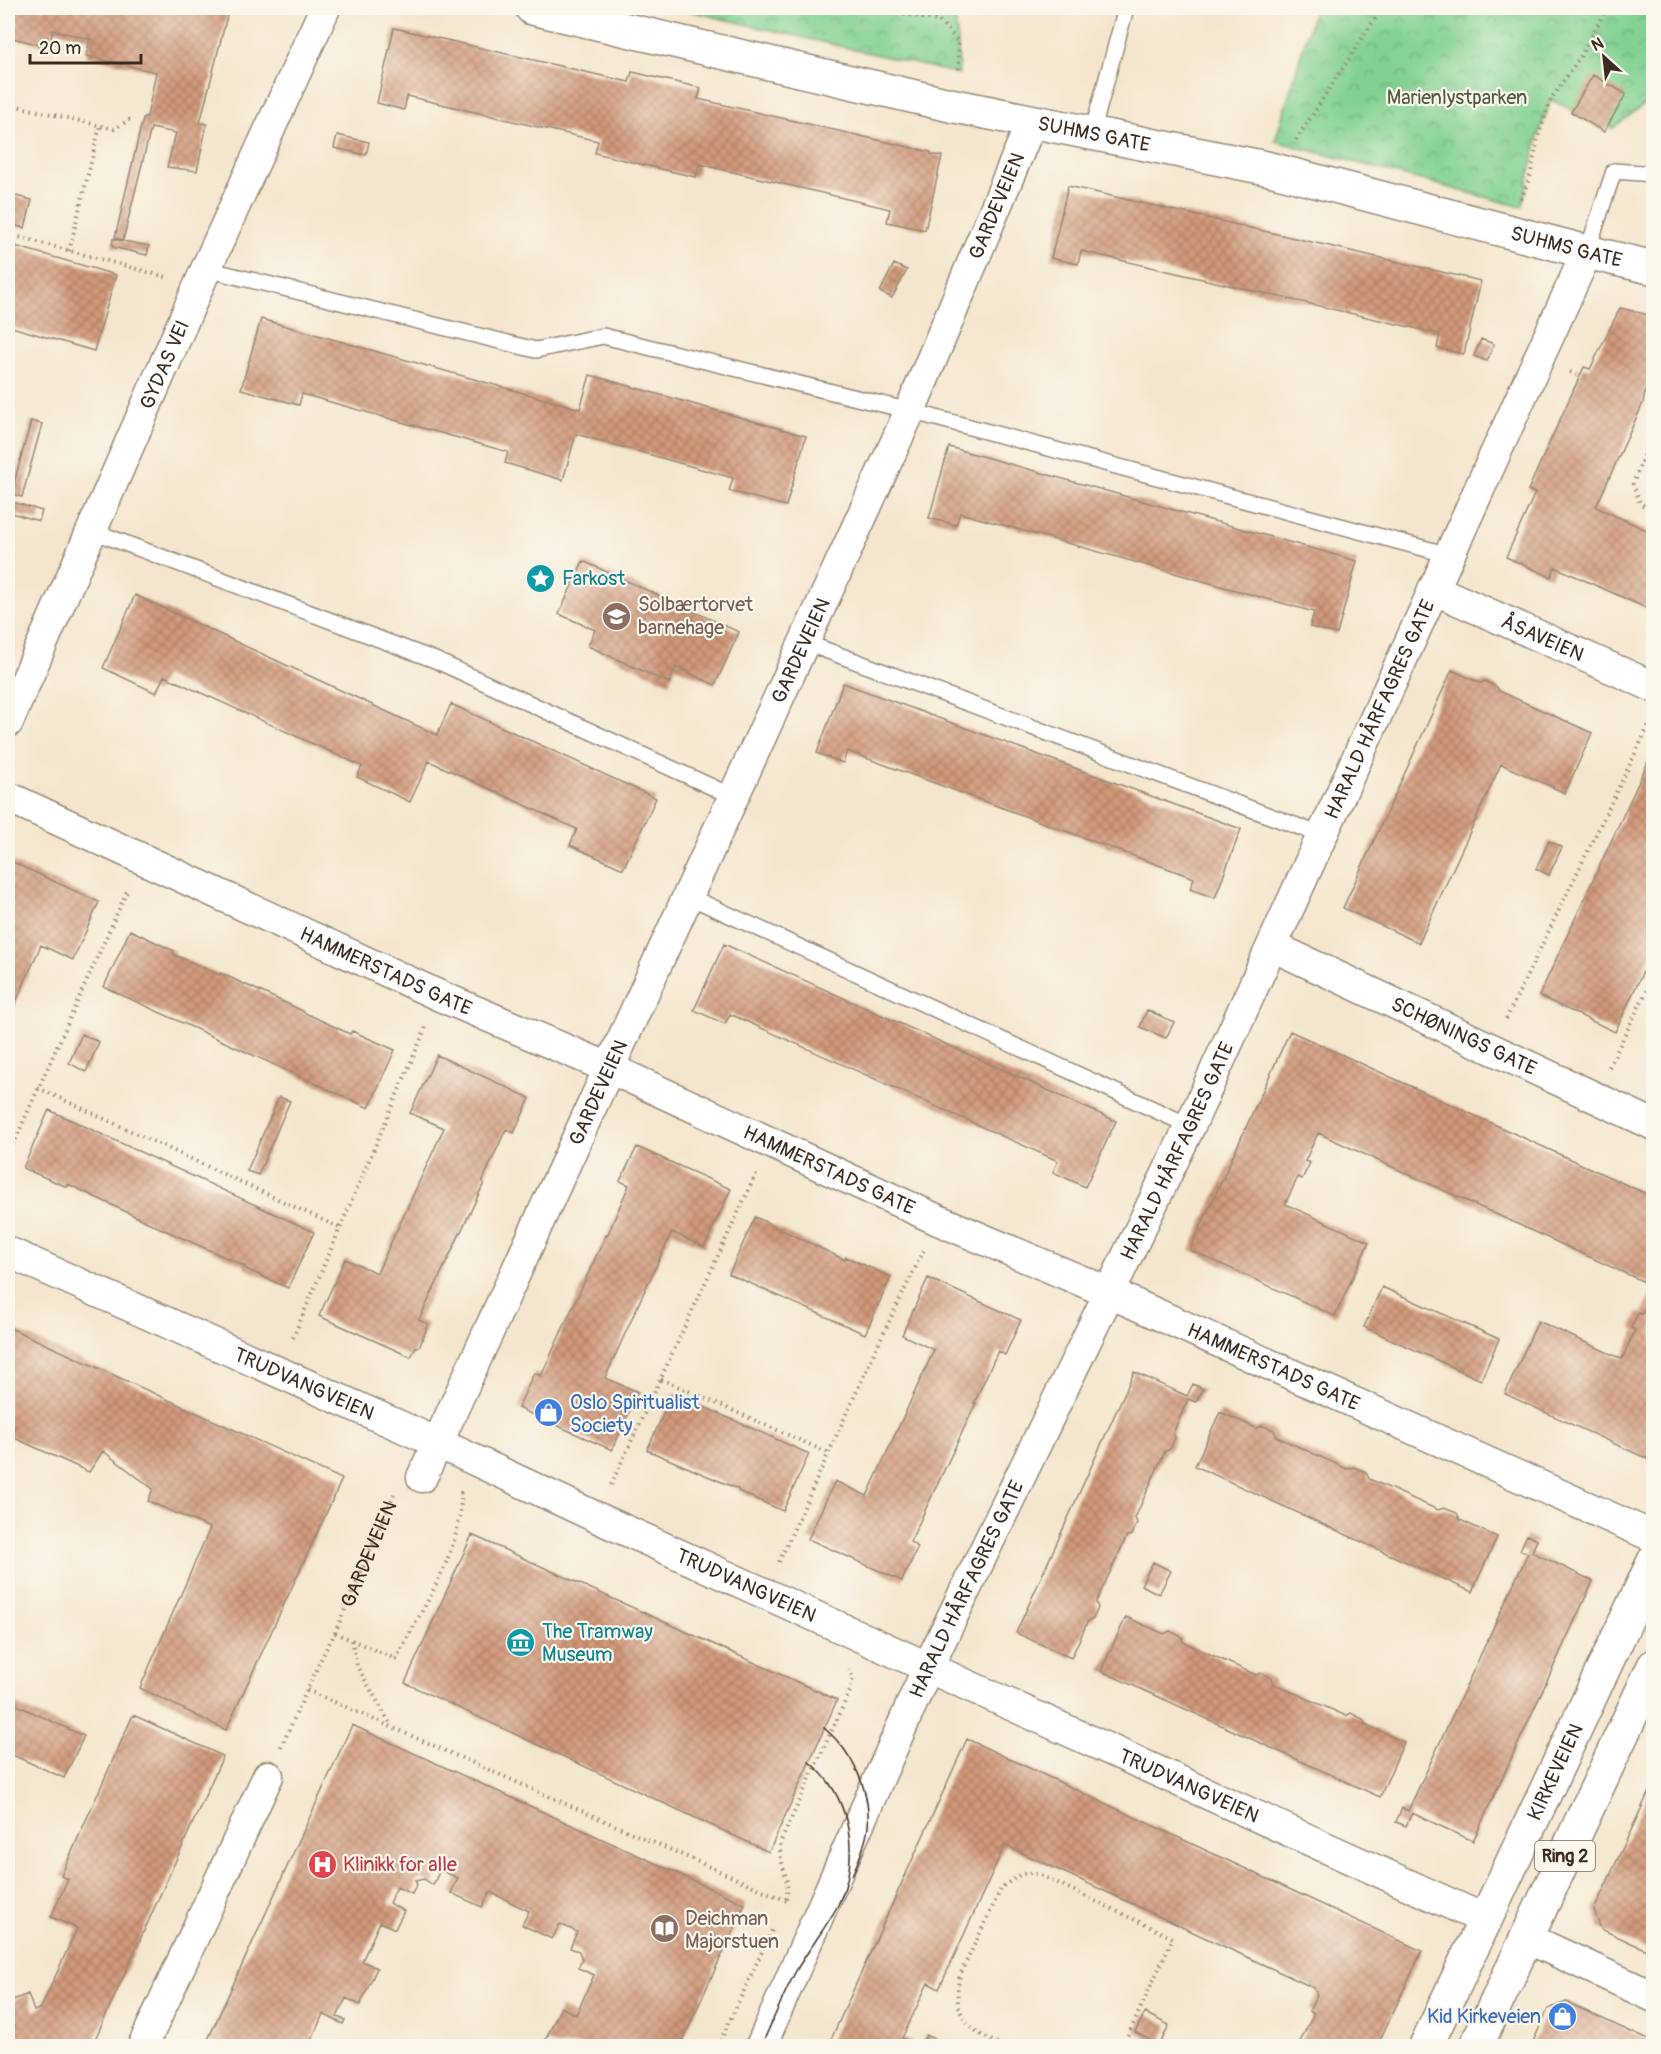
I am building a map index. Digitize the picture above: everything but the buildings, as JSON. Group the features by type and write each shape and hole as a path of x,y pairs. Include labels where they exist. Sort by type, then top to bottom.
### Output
{"street":[{"name":"GYDAS VEI","path":"8,722 90,530 325,8"},
{"name":"SUHMS GATE","path":"532,8 950,105 1276,171 1653,268"},
{"name":"GARDEVEIEN","path":"422,1477 910,411 1032,121"},
{"name":"HARALD HÅRFAGRES GATE","path":"761,2046 928,1667 1190,1126 1587,252"},
{"name":"ÅSAVEIEN","path":"1433,589 1653,687"},
{"name":"HAMMERSTADS GATE","path":"8,797 440,996 609,1068 938,1220 1110,1293 1653,1538"},
{"name":"SCHØNINGS GATE","path":"1272,946 1653,1125"},
{"name":"TRUDVANGVEIEN","path":"8,1252 438,1443 1486,1920"},
{"name":"KIRKEVEIEN","path":"1426,2046 1653,1561"},
{"name":"Ring 2","path":"1476,2046 1653,1666"},
{"path":"143,2046 267,1776"},
{"path":"1527,1938 1653,1997"}],"lane":[{"path":"1092,133 1126,8"},
{"path":"1587,252 1614,171 1653,174"},
{"path":"206,269 536,350 603,336 910,411 1449,555"},
{"path":"90,530 435,660 734,797"},
{"path":"804,642 1321,835"},
{"path":"688,896 1190,1126"}],"path":[{"path":"881,8 940,22"},
{"path":"927,8 958,41 959,74"},
{"path":"1276,171 1383,8"},
{"path":"1520,203 1530,177 1538,136 1551,99 1580,57 1607,8"},
{"path":"8,104 114,129 129,120 133,121"},
{"path":"69,251 100,126"},
{"path":"8,234 169,278"},
{"path":"1648,398 1653,399"},
{"path":"1653,427 1633,484 1640,503 1653,513"},
{"path":"1506,1020 1651,721"},
{"path":"8,1156 133,880"},
{"path":"1609,1068 1653,976"},
{"path":"293,1338 427,1027"},
{"path":"38,1088 340,1228"},
{"path":"610,1486 761,1165"},
{"path":"778,1562 928,1241"},
{"path":"661,1379 829,1453"},
{"name":"GARDEVEIEN","path":"267,1776 322,1655 335,1633 396,1490 422,1477"},
{"path":"335,1633 396,1659 444,1566 458,1528 461,1493 468,1495"},
{"path":"351,1640 357,1666 392,1727"},
{"path":"781,1910 789,1890 779,1857 781,1841 850,1691 853,1678 847,1667"},
{"path":"307,1690 818,1914"},
{"path":"1003,2046 980,2035 969,2026 958,2003 957,1989 960,1975 1002,1887 1021,1874 1031,1873 1043,1876 1173,1938 1123,2046"},
{"path":"718,2046 776,1921"}],"green space":[{"path":"676,8 946,8 955,19 959,74"},
{"name":"Marienlystparken","path":"1315,8 1653,8 1653,98 1612,129 1551,100 1538,137 1522,207 1275,141"}],"tram line":[{"path":"824,1728 834,1737 851,1760 858,1772 866,1799 867,1833 852,1875"},
{"path":"761,2046 796,1971 838,1905 849,1867 848,1828 843,1809 823,1776 809,1762"}],"place":[{"name":"Farkost","path":"541,578"},
{"name":"Solbærtorvet barnehage","path":"617,616"},
{"name":"Oslo Spiritualist Society","path":"549,1413"},
{"name":"The Tramway Museum","path":"521,1643"},
{"name":"Klinikk for alle","path":"322,1864"},
{"name":"Deichman Majorstuen","path":"664,1929"},
{"name":"Kid Kirkeveien","path":"1562,2016"}]}
